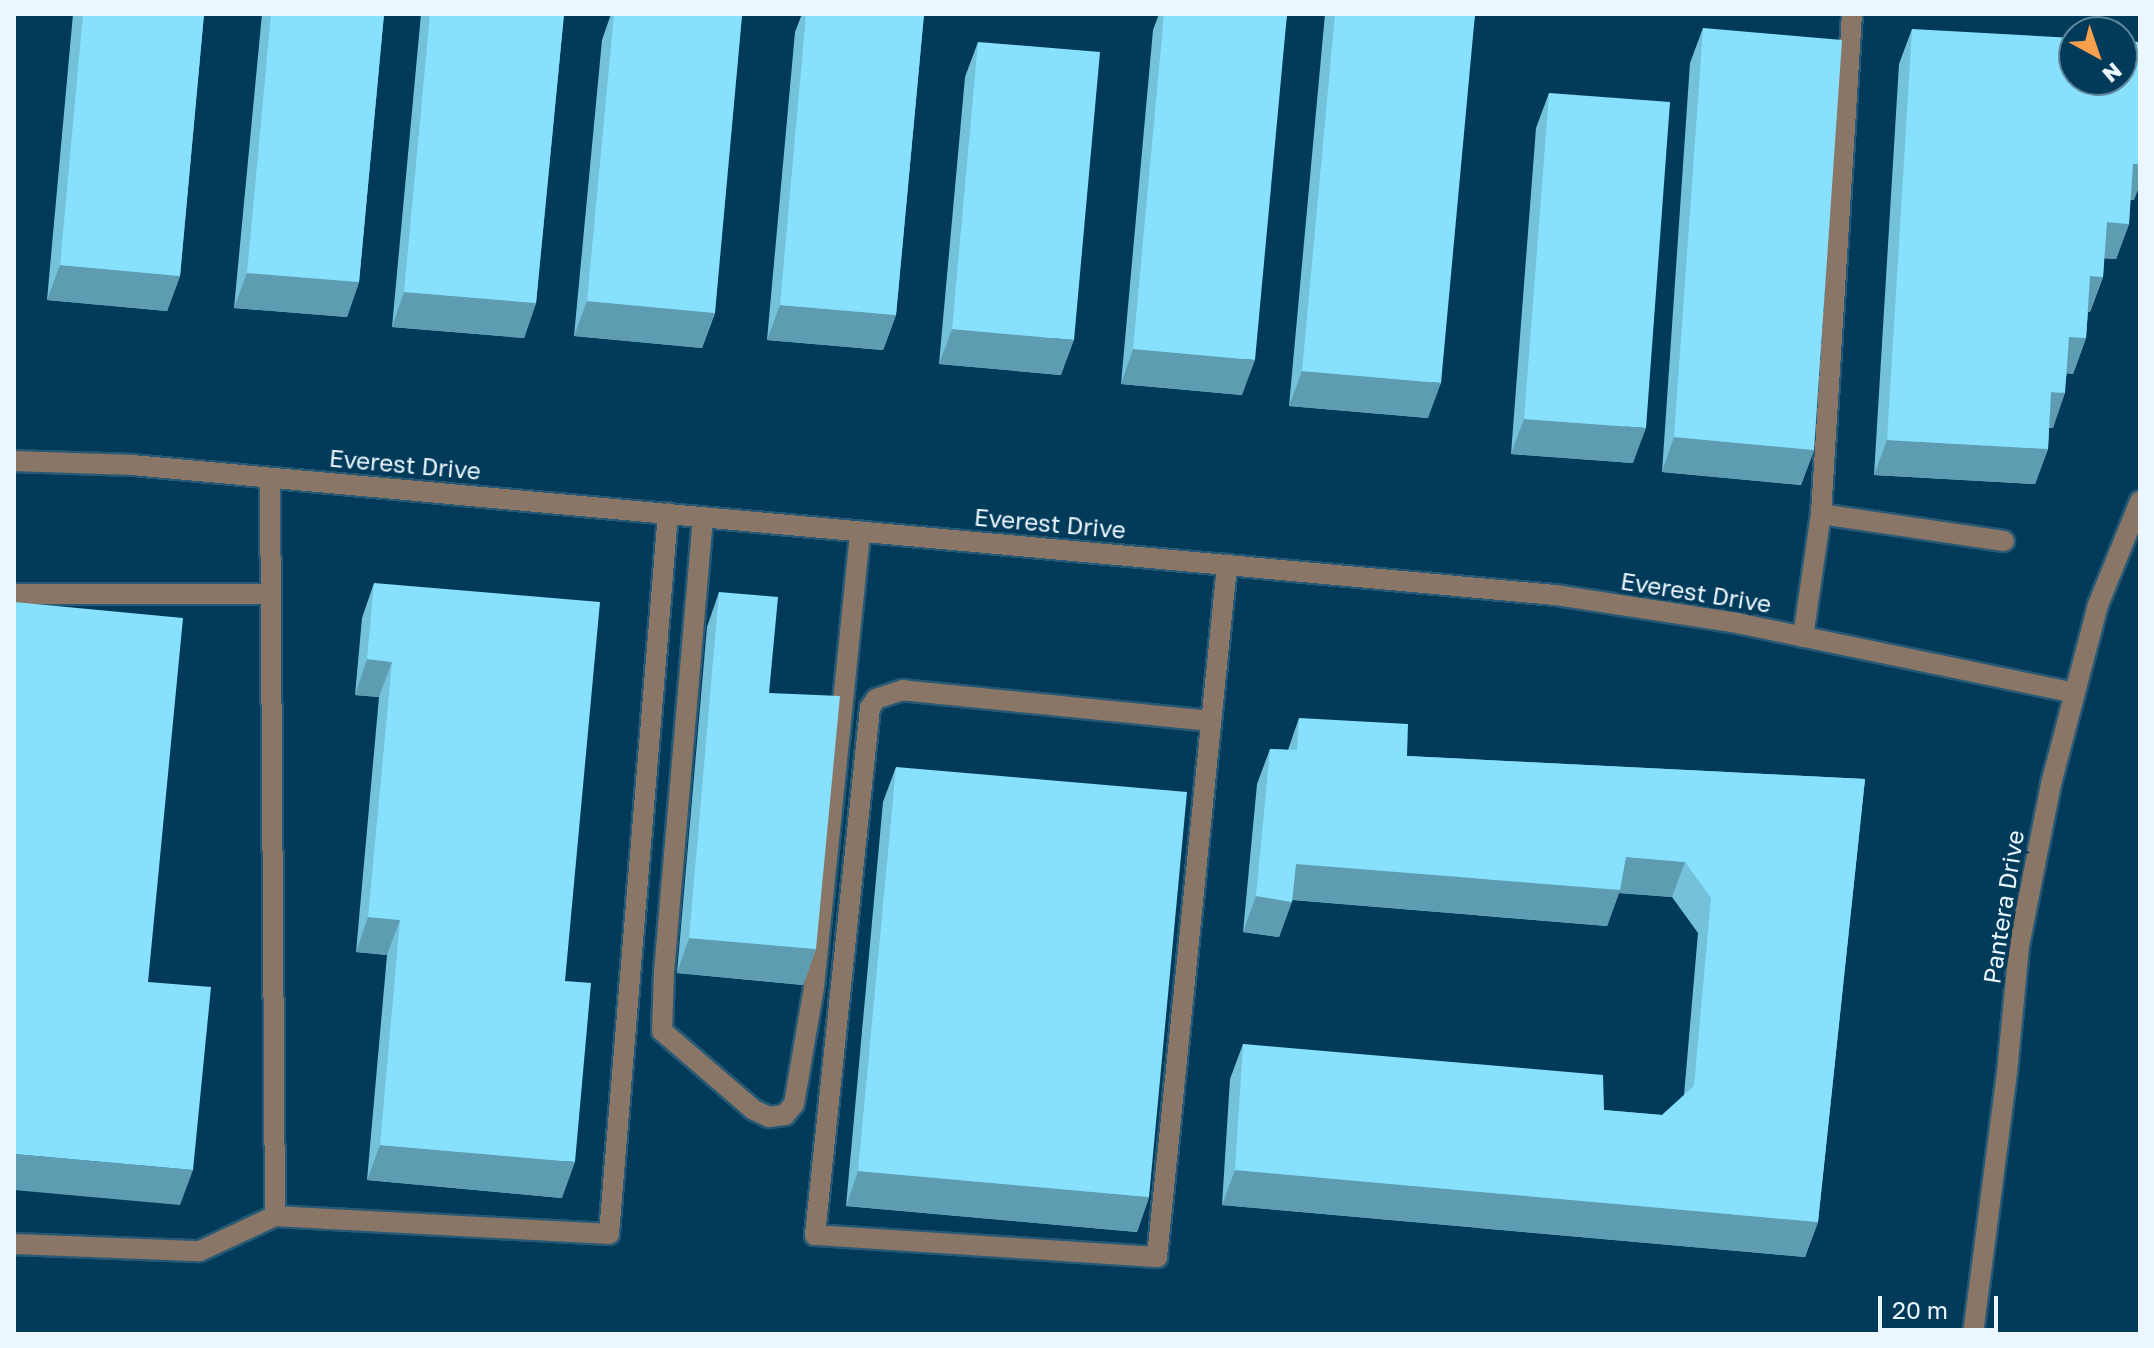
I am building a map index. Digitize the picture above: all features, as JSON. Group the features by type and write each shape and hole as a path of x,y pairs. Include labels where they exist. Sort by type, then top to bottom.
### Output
{"street":[{"path":"1803,637 1821,514 1852,14"},
{"name":"Everest Drive","path":"14,461 132,465 1555,595 1803,637 2074,693"},
{"path":"270,478 275,1216"},
{"name":"Pantera Drive","path":"1973,1334 2007,1073 2019,946 2051,784 2098,605 2140,501"},
{"path":"14,1244 200,1251 275,1216 609,1234 668,513"},
{"path":"1821,514 2004,541"},
{"path":"703,517 664,972 662,1031 754,1110 769,1117 785,1115 794,1104 814,987 860,531"},
{"path":"1211,721 903,690 887,692 876,699 870,708 815,1235 1157,1257 1227,565"},
{"path":"14,594 270,594"}],"building":[{"path":"83,14 204,14 180,276 60,265"},
{"path":"271,14 384,14 359,282 247,273"},
{"path":"430,14 564,14 536,303 404,292"},
{"path":"614,14 742,16 715,313 587,301"},
{"path":"806,14 924,14 896,315 780,305"},
{"path":"1164,14 1287,14 1255,360 1133,349"},
{"path":"1335,14 1475,14 1441,383 1302,371"},
{"path":"1703,28 1842,40 1814,450 1674,437"},
{"path":"1912,29 2058,37 2058,96 2138,96 2140,42 2140,165 2133,164 2129,224 2107,222 2103,277 2090,276 2086,338 2069,337 2065,393 2051,392 2048,449 1887,440"},
{"path":"978,42 1100,52 1074,340 952,329"},
{"path":"1549,93 1670,102 1646,428 1524,419"},
{"path":"374,583 600,602 565,981 591,983 575,1162 380,1145 400,920 368,917 392,662 367,659"},
{"path":"719,592 778,597 769,693 840,696 816,949 689,938"},
{"path":"14,602 183,618 148,982 211,987 193,1170 14,1154"},
{"path":"1299,718 1408,724 1407,756 1865,779 1818,1222 1235,1170 1243,1044 1603,1075 1604,1110 1662,1115 1694,1086 1711,898 1685,862 1626,857 1620,890 1296,864 1292,902 1256,896 1270,749 1297,750"},
{"path":"896,767 1187,792 1149,1197 858,1171"}]}
